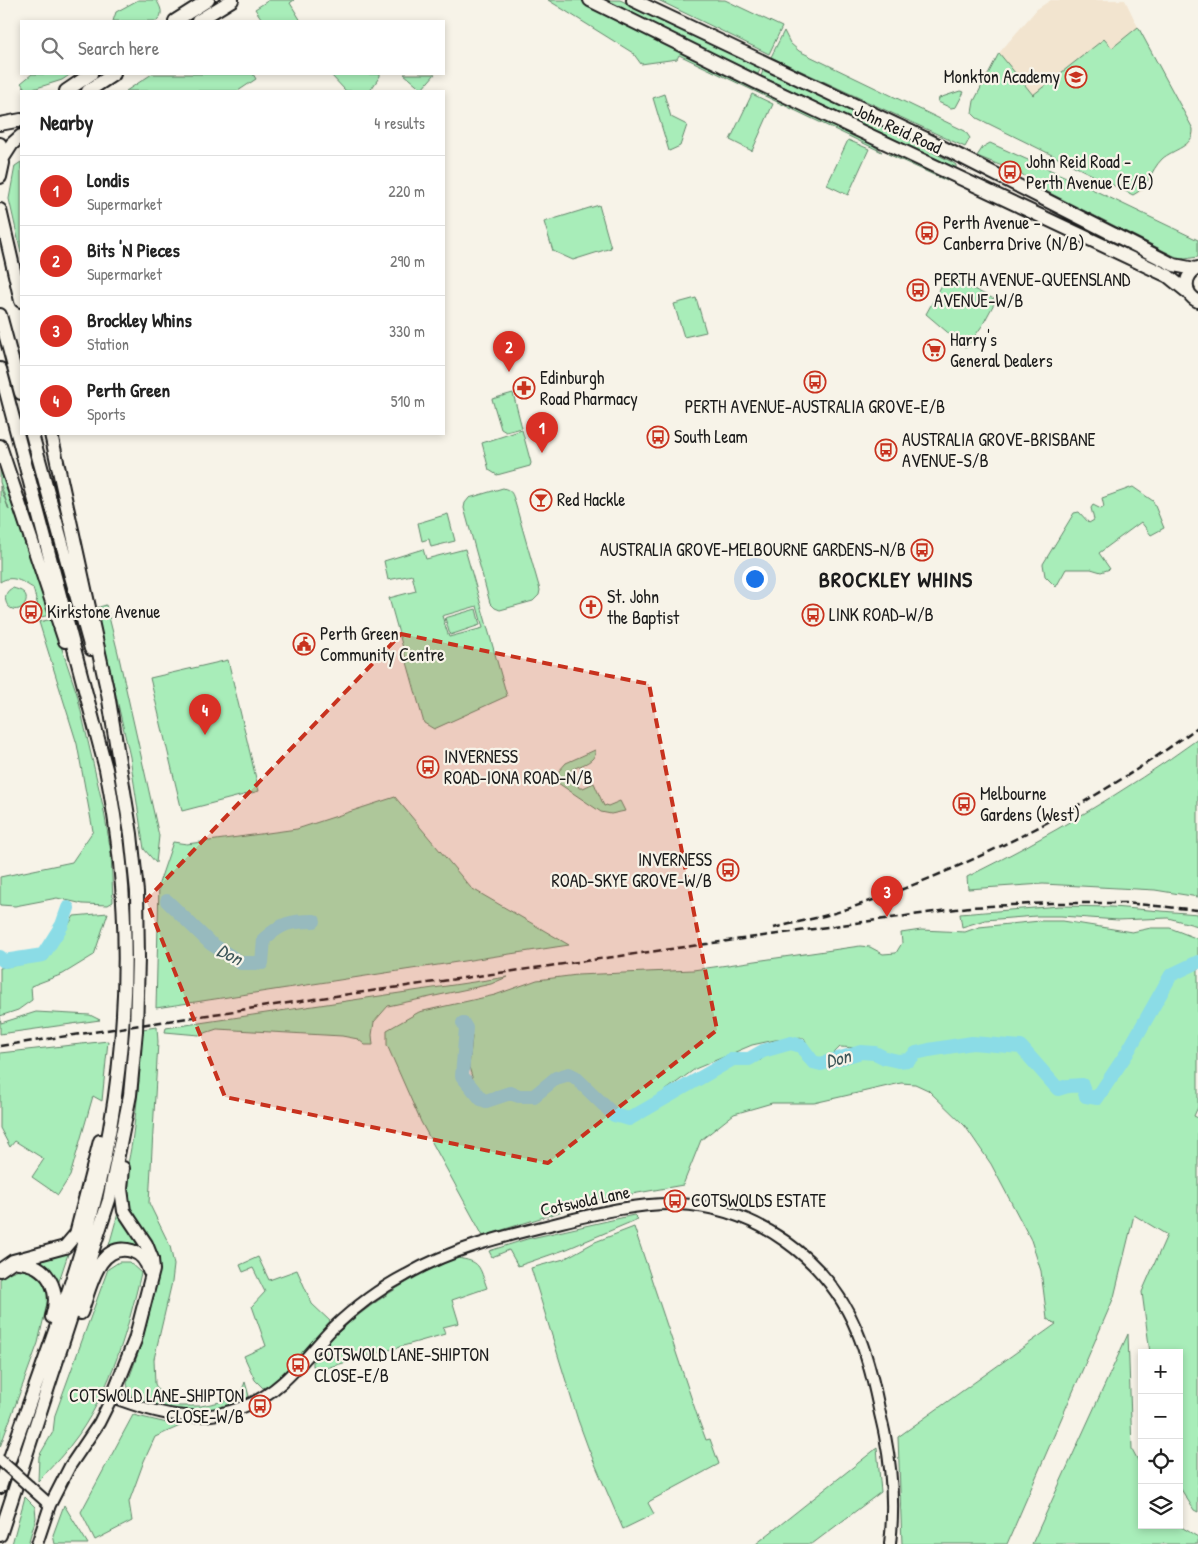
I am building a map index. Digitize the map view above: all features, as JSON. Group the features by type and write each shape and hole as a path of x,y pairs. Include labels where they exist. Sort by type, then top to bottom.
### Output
{"highway":[{"path":"177,20 208,0"},
{"path":"200,20 232,0"},
{"name":"John Reid Road","path":"590,0 756,82 1161,273 1177,282 1193,297"},
{"name":"John Reid Road","path":"633,0 943,147 1174,265 1196,269"},
{"path":"67,90 90,75"},
{"path":"90,90 112,75"},
{"path":"0,124 20,120"},
{"path":"3,158 12,144 20,137"},
{"path":"0,144 3,158 0,177"},
{"path":"0,210 20,298"},
{"path":"1193,297 1186,283 1191,273 1196,269"},
{"path":"0,315 20,389"},
{"path":"0,369 97,733 118,836 124,919 122,1038 116,1096 99,1184 68,1295 0,1487"},
{"path":"32,435 117,751"},
{"path":"0,1535 109,1200 130,1095 136,1022 138,958 137,892 132,834 108,694 51,435"},
{"path":"0,446 97,733"},
{"path":"112,1398 135,1340 154,1270 146,1244 126,1215 121,1200 122,1177 134,1113 130,1095"},
{"path":"0,1270 13,1261 65,1247 76,1234 104,1125 116,1096"},
{"path":"59,1353 72,1338 98,1268 104,1258 112,1252 132,1251 139,1255 148,1268 151,1281"},
{"path":"13,1261 28,1262 37,1266 52,1283 56,1303 34,1373 24,1418"}],"street":[{"name":"Cotswold Lane","path":"112,1398 165,1415 202,1417 231,1411 259,1400 282,1384 301,1366 334,1328 369,1298 407,1274 440,1258 479,1244 535,1228 615,1210 658,1204 711,1208 766,1228 791,1245 826,1279 847,1311 857,1331 873,1379 886,1437 892,1501 890,1544"},
{"path":"37,1544 50,1505 70,1466 99,1423 112,1398"},
{"path":"0,1460 50,1505"}],"highlighted area":[{"path":"401,634 649,684 717,1030 548,1163 225,1097 146,900"}],"shaded area":[{"name":"Monkton Academy","path":"1051,0 1125,0 1193,129 1194,134 1187,145 1175,149 1162,159 1150,175 1142,191 1133,195 977,118 972,113 974,101 999,53 1037,9"}],"green space":[{"path":"138,0 156,0 161,10 158,20 113,20 116,12"},
{"path":"269,0 294,0 290,3 300,20 262,20 255,9"},
{"path":"548,0 581,0 865,139 882,152 679,55 677,59 641,64 633,53"},
{"path":"602,0 620,0 762,66 758,74 633,17"},
{"path":"658,0 725,0 782,27 769,54"},
{"name":"Monkton Academy","path":"1138,27 1193,129 1187,144 1162,159 1146,184 1133,195 977,118 972,113 974,101 999,53 1033,95 1104,39 1112,48"},
{"path":"784,31 790,43 799,51 965,131 970,138 965,147 771,57"},
{"path":"764,68 838,103 952,162 956,165 956,168 761,76"},
{"path":"31,75 70,75 62,80 30,90 26,90 21,83"},
{"path":"150,75 254,75 256,79 240,90 128,90"},
{"path":"331,75 380,75 371,90 345,90"},
{"path":"405,75 434,75 422,89"},
{"path":"960,91 964,92 956,107 951,108 938,102 939,98"},
{"path":"664,94 671,117 687,125 680,146 669,151 653,98"},
{"path":"752,94 773,104 752,151 730,140"},
{"path":"848,140 869,149 848,195 827,185"},
{"path":"990,143 1198,240 1198,257 1185,259 1174,256 1034,185 1022,174 977,156 983,147"},
{"path":"888,154 919,164 947,181"},
{"path":"20,163 20,248 9,199 15,166"},
{"path":"599,205 611,248 573,260 553,251 544,222"},
{"path":"947,276 996,300 982,326 966,348 926,314"},
{"path":"696,298 706,332 684,337 674,304"},
{"path":"513,393 522,428 506,432 501,429 492,399"},
{"path":"522,430 531,463 530,466 497,475 489,470 482,443"},
{"path":"0,460 50,615 41,617 33,588 13,579 0,582 0,486 9,510 0,482"},
{"path":"1133,487 1153,501 1164,528 1151,535 1141,522 1099,553 1110,569 1101,572 1091,569 1066,569 1056,587 1045,576 1043,564 1074,513 1079,512 1089,523 1094,520 1091,508 1093,505 1101,509 1104,507 1102,498"},
{"path":"503,488 510,492 513,497 540,590 539,595 533,601 500,610 490,603 464,508 469,498"},
{"path":"448,514 455,541 431,547 429,539 422,541 418,523"},
{"path":"423,549 426,559 465,549 507,696 434,729 424,723 389,598 416,591 412,575 388,580 384,561","holes":["477,606 483,628 449,637 442,616"]},
{"path":"13,588 23,592 26,597 25,604 19,609 10,608 6,602 6,594"},
{"path":"106,605 159,836 156,863 144,849 130,757 96,608"},
{"path":"476,609 480,625 450,635 445,618"},
{"path":"52,619 77,694 103,806 111,852 113,902 108,905 83,904 57,898 15,906 0,905 0,877 72,862 93,831 77,744 39,622"},
{"path":"228,660 259,791 182,811 150,678"},
{"path":"1198,739 1198,897 1155,890 1043,884 968,889 967,877 1085,813"},
{"path":"595,750 591,760 571,770 579,788 594,783 604,806 620,801 625,811 611,814 601,812 558,783 558,772 566,763"},
{"path":"395,797 471,888 569,945 156,1008 159,883 173,842 187,844 297,829"},
{"path":"1059,906 1112,907 1198,914 1198,926 1168,918 1118,920 1036,916 985,920 962,927 960,914"},
{"path":"108,913 94,955 63,974 31,986 32,1000 18,1010 0,1016 0,968 47,960 74,916"},
{"path":"1040,921 1063,921 1132,932 1151,928 1170,928 1198,939 1198,1107 1194,1116 1198,1118 1198,1512 1194,1510 1183,1492 1183,1349 1149,1349 1142,1292 1167,1235 1134,1215 1114,1297 1007,1544 902,1544 898,1437 1056,1324 1047,1319 1041,1271 1031,1240 991,1164 965,1126 928,1090 915,1084 901,1083 814,1103 772,1103 734,1114 701,1140 683,1185 598,1200 483,1236 421,1122 387,1045 387,1030 419,1012 495,995 537,980 577,975 693,970 860,946 870,947 883,954 896,953 902,943 901,933 921,930 965,932 979,927","holes":["467,1022 472,1037 469,1067 473,1080 482,1094 492,1096 512,1089 523,1091 535,1090 558,1074 575,1070 614,1110 628,1114 647,1104 695,1069 752,1045 775,1040 804,1038 814,1057 828,1059 840,1047 873,1049 892,1056 905,1057 915,1050 962,1042 970,1043 918,1056 908,1064 859,1058 825,1067 813,1067 800,1051 793,1048 782,1049 767,1054 761,1060 732,1064 630,1122 620,1122 610,1116 577,1083 568,1078 562,1080 541,1097 511,1098 493,1103 483,1103 476,1098 461,1078 462,1027"]},
{"path":"507,977 491,984 388,1006 374,1022 373,1045 365,1045 358,1039 342,1036 217,1029 199,1035 165,1032 166,1028"},
{"path":"36,1012 90,1015 100,1020 0,1034 0,1017 1,1023"},
{"path":"157,1027 158,1042 149,1203 170,1246 174,1265 172,1282 154,1359 155,1384 161,1396 167,1402 179,1406 201,1406 239,1398 245,1382 249,1396 246,1401 209,1410 182,1411 149,1406 134,1399 127,1383 148,1319 156,1282 156,1255 153,1246 130,1211 125,1190 137,1100 142,1029"},
{"path":"108,1041 102,1101 93,1096 70,1176 58,1195 32,1177 44,1159 15,1141 10,1147 0,1128 0,1053"},
{"path":"118,1213 124,1224 146,1254 108,1249"},
{"path":"634,1215 638,1219 567,1249 518,1266 509,1250 492,1257 489,1251 527,1239"},
{"path":"634,1227 699,1421 706,1440 710,1439 719,1464 650,1501 648,1503 654,1514 623,1529 578,1420 531,1268 564,1259 595,1242"},
{"path":"70,1248 58,1284 49,1270 36,1261"},
{"path":"258,1257 269,1280 297,1270 312,1304 330,1321 292,1368 274,1383 263,1388 255,1380 244,1356 266,1346 252,1306 265,1292 253,1268 243,1272 240,1265"},
{"path":"456,1258 475,1263 482,1274 487,1288 452,1300 459,1323 443,1327 445,1334 319,1370 313,1366 313,1359 344,1327 361,1313 416,1277"},
{"path":"119,1262 129,1262 141,1273 118,1356 91,1416 70,1446 38,1481 39,1456 53,1432 55,1415 108,1269"},
{"path":"19,1269 31,1272 42,1281 49,1295 38,1343 0,1447 0,1279 3,1275"},
{"path":"1128,1334 1132,1449 1138,1460 1138,1529 1183,1528 1198,1537 1198,1544 1032,1544"},
{"path":"133,1415 180,1426 155,1437 129,1502 132,1521 95,1540 81,1512"},
{"path":"877,1448 881,1492 812,1544 756,1544"},
{"path":"25,1497 35,1507 36,1518 28,1544 12,1544"},
{"path":"64,1505 88,1544 55,1544 53,1535"}],"waterway":[{"name":"Don","path":"167,901 210,943 241,963 262,963 264,939 281,926 292,922 314,921"},
{"name":"Don","path":"0,957 4,961 43,955 62,925 68,908"},
{"name":"Don","path":"463,1023 466,1028 462,1076 481,1099 486,1101 510,1093 519,1096 534,1096 556,1078 569,1074 575,1077 614,1115 629,1119 733,1059 749,1059 763,1051 791,1043 801,1046 813,1062 821,1064 861,1052 875,1053 898,1061 909,1060 916,1053 972,1043 1021,1047 1058,1089 1082,1085 1086,1096 1097,1098 1127,1053 1171,975 1198,962"}],"railway":[{"path":"774,928 833,913 888,895 981,856 1027,833 1115,783 1198,727"},
{"path":"0,1046 328,997 970,907 1051,903 1126,903 1198,910"}],"place":[{"name":"Monkton Academy","path":"1076,77"},
{"name":"John Reid Road - Perth Avenue (E/B)","path":"1010,172"},
{"name":"Perth Avenue - Canberra Drive (N/B)","path":"927,233"},
{"name":"PERTH AVENUE-QUEENSLAND AVENUE-W/B","path":"918,290"},
{"name":"Harry's General Dealers","path":"934,350"},
{"name":"Bits 'N Pieces","path":"509,372"},
{"name":"PERTH AVENUE-AUSTRALIA GROVE-E/B","path":"815,382"},
{"name":"Edinburgh Road Pharmacy","path":"524,388"},
{"name":"South Leam","path":"658,437"},
{"name":"AUSTRALIA GROVE-BRISBANE AVENUE-S/B","path":"886,450"},
{"name":"Londis","path":"542,453"},
{"name":"Red Hackle","path":"541,500"},
{"name":"AUSTRALIA GROVE-MELBOURNE GARDENS-N/B","path":"922,550"},
{"name":"St. John the Baptist","path":"591,607"},
{"name":"Kirkstone Avenue","path":"31,612"},
{"name":"LINK ROAD-W/B","path":"813,615"},
{"name":"Perth Green Community Centre","path":"304,644"},
{"name":"Perth Green","path":"205,735"},
{"name":"INVERNESS ROAD-IONA ROAD-N/B","path":"428,767"},
{"name":"Melbourne Gardens (West)","path":"964,804"},
{"name":"INVERNESS ROAD-SKYE GROVE-W/B","path":"728,870"},
{"name":"Brockley Whins","path":"887,917"},
{"name":"COTSWOLDS ESTATE","path":"675,1201"},
{"name":"COTSWOLD LANE-SHIPTON CLOSE-E/B","path":"298,1365"},
{"name":"COTSWOLD LANE-SHIPTON CLOSE-W/B","path":"260,1406"}],"district":[{"name":"BROCKLEY WHINS","path":"896,579"}]}
